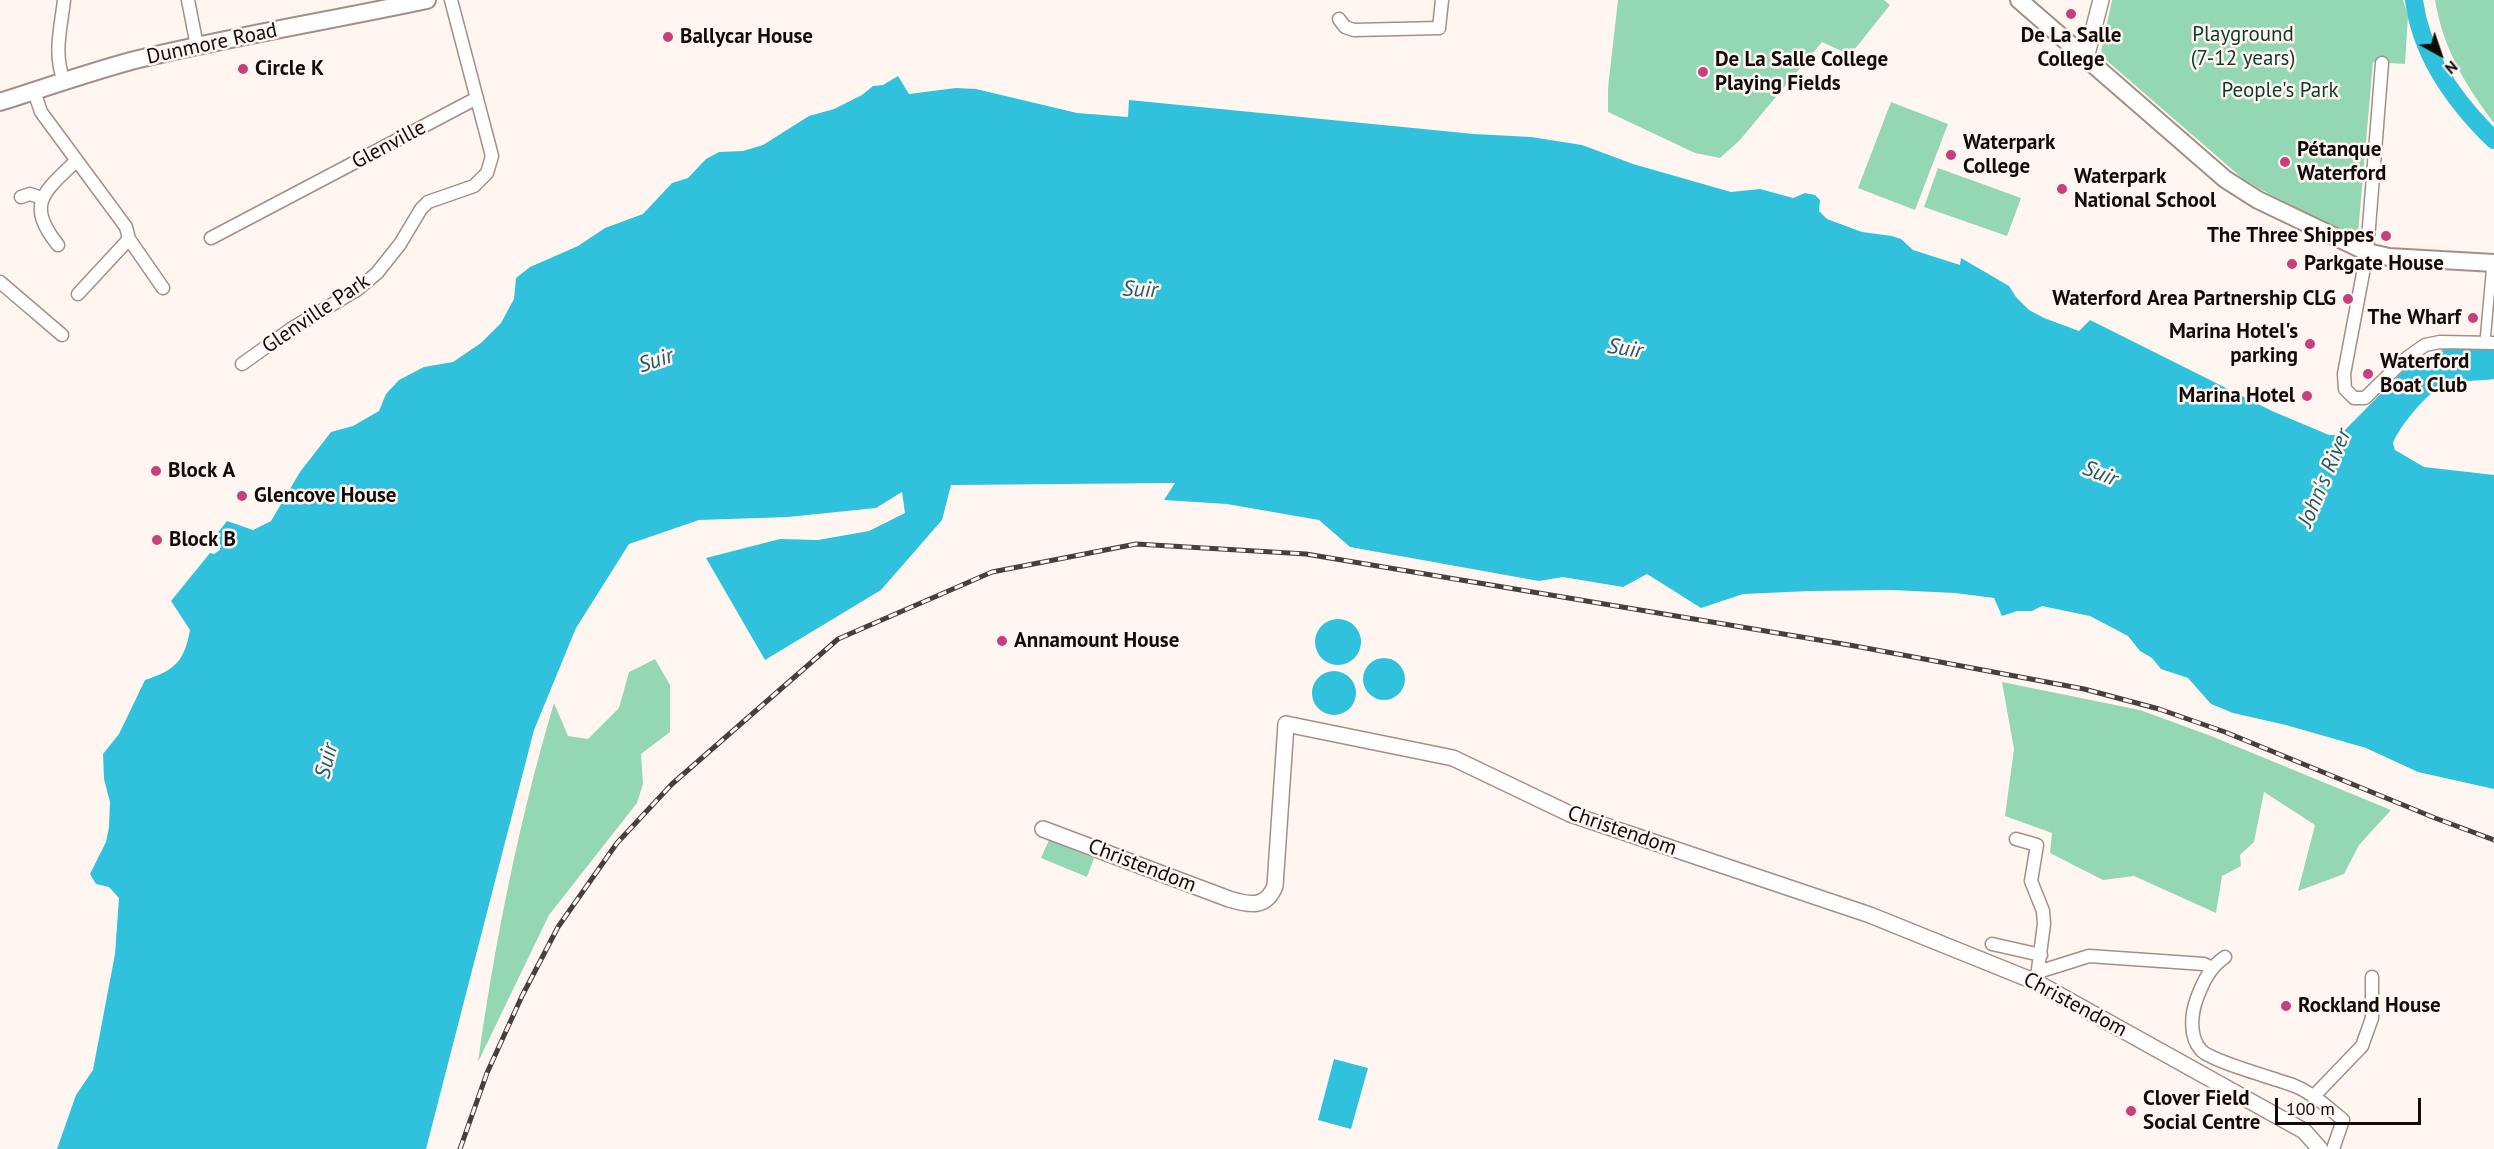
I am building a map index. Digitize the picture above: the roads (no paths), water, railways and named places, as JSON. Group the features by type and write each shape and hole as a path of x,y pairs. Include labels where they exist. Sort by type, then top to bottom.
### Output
{"main road":[{"name":"Dunmore Road","path":"0,102 64,81 357,7 427,0"},
{"path":"2019,0 2242,191 2367,252 2389,257 2493,263"}],"street":[{"path":"64,0 57,54 58,66 64,81"},
{"path":"188,0 197,46"},
{"path":"451,0 477,98"},
{"path":"1339,19 1346,27 1354,30 1439,28 1442,0"},
{"path":"2086,58 2101,0"},
{"path":"2382,63 2367,252 2344,374 2347,391 2356,399 2365,398 2404,360 2429,344 2490,342 2493,263"},
{"path":"34,91 41,112 126,227 129,239 163,288"},
{"name":"Glenville","path":"211,238 477,98"},
{"name":"Glenville Park","path":"242,364 291,329 358,289 377,273 400,244 415,217 428,202 474,186 487,173 492,156 477,98"},
{"path":"58,245 41,220 42,198 76,161"},
{"path":"21,197 30,194 42,198"},
{"path":"78,294 129,239"},
{"path":"0,282 62,335"},
{"name":"Christendom","path":"1043,829 1229,899 1246,904 1260,903 1271,896 1275,886 1286,724 1453,758 1570,814 1870,915 2037,977 2304,1131 2320,1149"},
{"path":"2016,839 2037,845 2031,880 2043,911 2044,924 2037,977"},
{"path":"1992,944 2041,955"},
{"path":"2037,977 2089,956 2204,964 2212,968"},
{"path":"2224,957 2212,968 2201,989 2192,1019 2196,1042 2200,1050 2206,1055 2298,1087 2313,1097 2343,1120 2333,1149"},
{"path":"2313,1097 2362,1046 2372,1018 2372,977"}],"water":[{"name":"Suir","path":"898,76 909,94 956,88 976,89 1077,113 1128,117 1129,100 1474,134 1531,137 1582,145 1633,164 1731,192 1760,189 1793,198 1805,193 1815,195 1820,200 1819,211 1827,219 1862,232 1901,239 1913,250 1960,265 1961,258 2009,286 2029,310 2044,318 2079,331 2090,320 2272,411 2329,435 2340,435 2409,365 2445,349 2494,349 2494,379 2458,382 2440,387 2416,409 2393,443 2395,450 2424,467 2494,475 2494,789 2418,772 2366,748 2286,725 2233,713 2211,704 2188,678 2161,669 2152,658 2140,651 2128,636 2090,616 2042,606 2032,611 2017,611 2002,616 1994,598 1955,593 1892,590 1743,594 1701,608 1647,574 1623,587 1563,577 1539,581 1350,547 1319,520 1227,504 1164,500 1175,483 951,485 942,520 881,590 765,660 706,558 780,539 818,540 869,531 905,513 902,492 876,508 788,517 699,520 629,544 576,628 534,730 426,1149 57,1149 76,1095 93,1070 115,954 119,898 109,887 96,884 90,874 106,842 109,827 110,802 104,779 103,754 119,734 145,680 171,668 185,650 190,630 171,601 210,553 214,554 220,550 220,539 216,535 227,521 253,530 271,521 300,472 331,432 353,426 379,411 386,394 399,380 424,367 453,362 481,343 501,323 514,299 516,278 530,267 578,246 605,228 643,214 672,183 688,178 706,159 719,152 743,151 763,145 809,116 834,109 862,95 873,86 883,85"},
{"path":"1338,619 1354,626 1361,642 1354,658 1338,665 1322,658 1315,642 1322,626"},
{"path":"1384,658 1398,665 1405,679 1398,693 1384,700 1370,693 1363,679 1370,665"},
{"path":"1334,671 1349,678 1356,693 1349,708 1334,715 1319,708 1312,693 1319,678"},
{"path":"1334,1059 1368,1068 1351,1129 1318,1120"}],"waterway":[{"name":"John's River","path":"2414,0 2424,40 2442,76 2453,94 2494,140"}],"railway":[{"path":"460,1149 487,1073 522,996 558,927 617,843 672,784 838,639 992,572 1136,544 1306,554 1855,646 2084,689 2159,709 2225,732 2494,840"}],"place":[{"name":"De La Salle College","path":"2071,14"},
{"name":"Ballycar House","path":"668,37"},
{"name":"Circle K","path":"243,69"},
{"name":"De La Salle College Playing Fields","path":"1703,72"},
{"name":"Waterpark College","path":"1951,155"},
{"name":"Pétanque Waterford","path":"2285,162"},
{"name":"Waterpark National School","path":"2062,189"},
{"name":"The Three Shippes","path":"2386,236"},
{"name":"Parkgate House","path":"2292,264"},
{"name":"Waterford Area Partnership CLG","path":"2348,299"},
{"name":"The Wharf","path":"2473,318"},
{"name":"Marina Hotel's parking","path":"2310,344"},
{"name":"Waterford Boat Club","path":"2368,374"},
{"name":"Marina Hotel","path":"2307,396"},
{"name":"Block A","path":"156,471"},
{"name":"Glencove House","path":"242,496"},
{"name":"Block B","path":"157,540"},
{"name":"Annamount House","path":"1002,641"},
{"name":"Rockland House","path":"2286,1006"},
{"name":"Clover Field Social Centre","path":"2131,1111"}],"park label":[{"name":"Playground (7-12 years)","path":"2243,47"},
{"name":"People's Park","path":"2280,91"}]}
